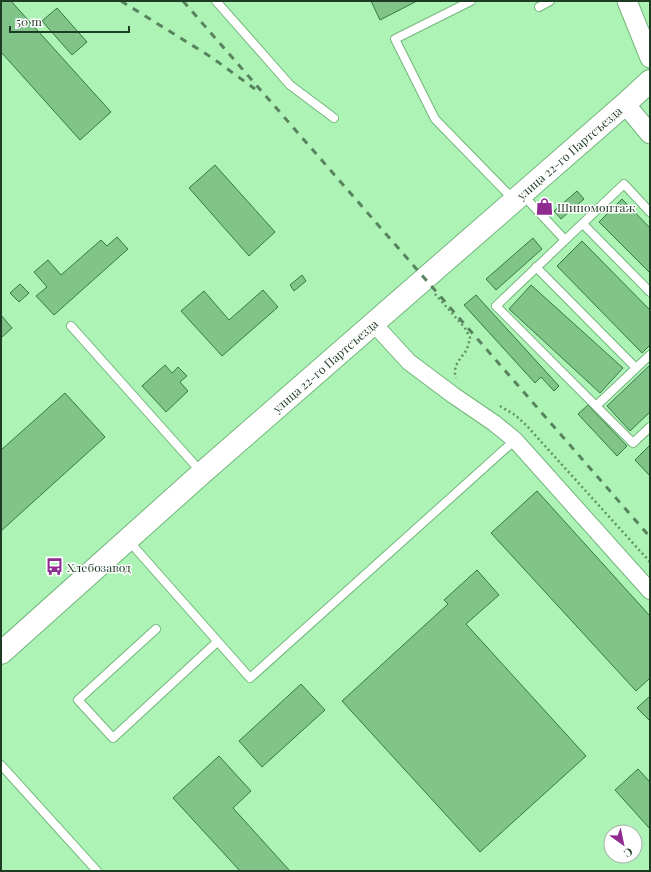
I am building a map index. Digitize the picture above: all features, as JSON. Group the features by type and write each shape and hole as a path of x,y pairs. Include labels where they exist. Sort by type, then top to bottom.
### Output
{"main road":[{"name":"улица 22-го Партсъезда","path":"1,653 202,473 650,81"}],"street":[{"path":"627,1 650,58"},
{"path":"625,104 650,134"},
{"path":"374,324 409,362 494,423 515,440 650,591"}],"lane":[{"path":"216,1 290,85 334,118"},
{"path":"471,1 395,39 435,119 565,240"},
{"path":"539,7 550,1"},
{"path":"650,212 624,184 496,306 633,443 650,427"},
{"path":"582,224 650,292"},
{"path":"536,267 636,368"},
{"path":"71,326 202,473"},
{"path":"596,406 650,355"},
{"path":"127,540 250,678 515,440"},
{"path":"156,629 78,700 113,738 218,642"},
{"path":"1,765 97,871"}],"path":[{"path":"431,289 465,328 470,338 467,349 457,364 454,373 458,382 452,379"}],"building":[{"path":"1,1 11,1 111,112 80,140 1,52"},
{"path":"371,1 417,1 380,20"},
{"path":"57,8 87,42 72,55 42,21"},
{"path":"215,165 275,232 249,256 189,188"},
{"path":"577,191 584,199 561,219 554,211"},
{"path":"622,199 650,228 650,273 599,222"},
{"path":"117,237 128,249 54,315 36,296 47,287 34,272 48,260 61,275 101,240 107,246"},
{"path":"533,238 542,249 496,290 486,279"},
{"path":"582,241 650,310 650,345 642,353 557,266"},
{"path":"302,275 306,281 294,291 290,285"},
{"path":"20,284 29,293 19,302 10,293"},
{"path":"531,285 623,368 600,393 509,309"},
{"path":"263,290 278,307 222,356 181,311 204,291 229,320"},
{"path":"476,295 559,386 554,391 541,377 535,383 464,305"},
{"path":"1,315 12,328 1,338"},
{"path":"165,365 172,373 178,367 187,376 180,382 188,391 166,412 142,386"},
{"path":"650,365 650,412 630,431 607,406"},
{"path":"65,393 105,437 1,531 1,450"},
{"path":"588,405 627,446 617,456 578,414"},
{"path":"650,445 650,476 635,460"},
{"path":"537,491 650,616 650,678 636,691 491,533"},
{"path":"477,570 499,595 466,624 586,756 480,852 342,701 448,604 444,600"},
{"path":"301,684 325,710 262,767 239,741"},
{"path":"650,696 650,721 637,708"},
{"path":"219,756 251,791 233,808 290,871 240,871 173,798"},
{"path":"638,769 650,782 650,829 615,790"}],"railway":[{"path":"121,1 211,57 255,89"},
{"path":"183,1 650,537"}],"place":[{"name":"Шиномонтаж","path":"544,207"},
{"name":"Хлебозавод","path":"54,567"}]}
